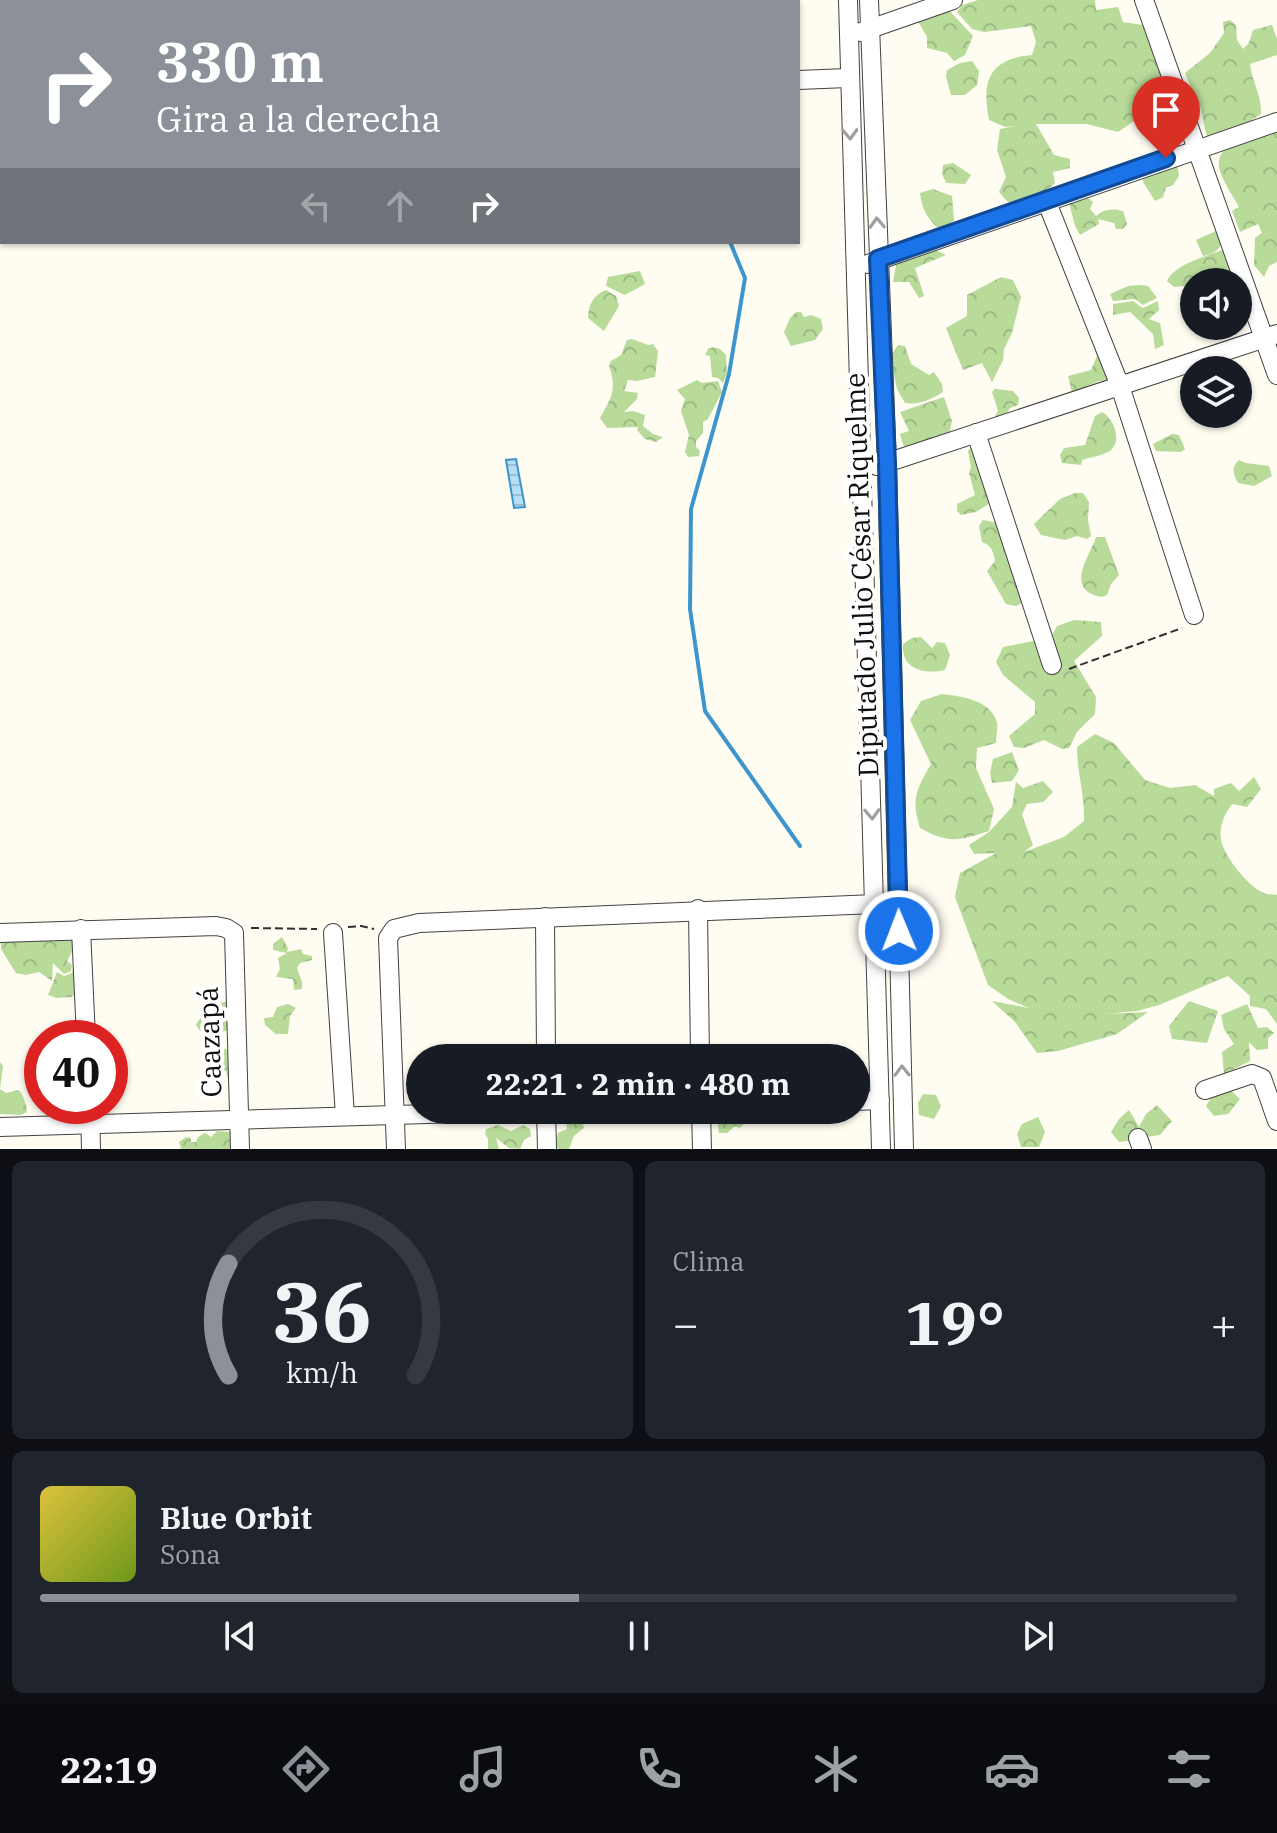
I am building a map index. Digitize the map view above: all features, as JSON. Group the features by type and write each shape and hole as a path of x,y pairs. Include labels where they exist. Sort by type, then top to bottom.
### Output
{"street":[{"name":"Diputado Julio César Riquelme","path":"848,0 881,1149"},
{"name":"Diputado Julio César Riquelme","path":"869,0 887,463 904,1149"},
{"path":"849,36 953,0"},
{"path":"1144,0 1196,148 1271,336 1277,375"},
{"path":"800,80 848,78"},
{"path":"854,269 1277,122"},
{"path":"1046,200 1120,386 1194,615"},
{"path":"861,472 1271,336"},
{"path":"976,433 1052,665"},
{"path":"396,1149 388,938 394,929 419,923 875,904"},
{"path":"698,909 700,1044"},
{"path":"545,917 546,1044"},
{"path":"0,933 216,926 234,933"},
{"path":"81,929 85,1020"},
{"name":"Caazapá","path":"234,933 240,1149"},
{"path":"333,933 345,1116"},
{"path":"1205,1090 1252,1074 1262,1078 1277,1121"},
{"path":"870,1100 880,1100"},
{"path":"128,1116 239,1120 406,1115"},
{"path":"0,1127 24,1124"},
{"path":"90,1124 91,1149"},
{"path":"546,1124 547,1149"},
{"path":"701,1124 702,1149"}],"path":[{"path":"1052,665 1073,669 1176,631 1187,625 1194,615"},
{"path":"234,933 248,928 323,930 333,933 340,928 361,926 377,930 388,938"}],"green space":[{"path":"978,0 1095,0 1096,10 1118,7 1123,22 1149,26 1170,96 1118,132 1087,124 1036,124 1054,155 1070,159 1070,168 1053,172 1055,183 1046,191 1020,203 1008,202 999,192 1006,177 997,150 1000,129 1015,126 1005,127 989,120 986,93 988,82 998,67 1006,61 1032,55 1036,42 1031,26 984,32 972,29 957,12 962,5"},
{"path":"946,7 973,36 965,55 954,61 947,53 927,48 927,37 916,18"},
{"path":"1230,20 1236,25 1237,40 1243,49 1249,43 1253,30 1272,25 1277,39 1277,55 1250,64 1261,114 1249,122 1207,136 1200,108 1185,73 1210,53 1224,33 1223,22"},
{"path":"972,61 979,71 977,85 965,95 951,95 947,70"},
{"path":"1277,125 1277,262 1269,266 1264,277 1254,265 1255,238 1262,233 1258,224 1240,232 1232,211 1239,207 1219,167 1224,150 1231,144"},
{"path":"953,163 971,175 965,184 946,183 942,174 943,165"},
{"path":"1177,164 1179,176 1173,185 1166,187 1163,197 1155,201 1143,182 1143,170"},
{"path":"933,189 952,196 954,221 939,229 926,213 920,193"},
{"path":"1080,192 1093,202 1090,209 1096,216 1108,210 1123,211 1127,224 1123,229 1116,229 1114,223 1098,219 1099,224 1080,235 1069,203"},
{"path":"1218,230 1223,241 1215,252 1203,256 1196,240"},
{"path":"1227,248 1235,251 1240,268 1180,268 1180,286 1174,287 1167,281 1177,269"},
{"path":"934,249 946,255 915,268 924,296 919,298 909,282 893,282 896,265 916,252"},
{"path":"640,271 645,284 625,295 606,286 608,277"},
{"path":"1001,277 1013,280 1021,297 1003,360 992,382 982,363 963,370 946,328 967,316 967,295"},
{"path":"1128,286 1148,286 1157,298 1143,305 1135,299 1113,301 1110,294"},
{"path":"606,290 616,296 619,306 604,331 588,318 592,301"},
{"path":"1133,301 1143,308 1158,301 1159,310 1149,319 1160,323 1164,345 1155,349 1153,334 1130,312 1113,315 1113,304"},
{"path":"796,312 801,312 804,317 811,315 821,319 823,329 815,340 791,346 784,332"},
{"path":"627,340 653,344 658,351 655,377 628,380 624,391 638,393 637,399 624,412 645,415 643,426 663,437 656,442 645,439 638,427 607,428 600,418 612,393 611,361 621,355"},
{"path":"1101,342 1108,380 1072,393 1068,376 1091,370 1097,356 1094,346"},
{"path":"898,345 905,346 911,364 929,375 934,372 943,392 925,401 905,403 897,389 890,357"},
{"path":"713,347 726,355 727,373 723,383 712,377 710,356 705,355"},
{"path":"697,380 702,383 718,381 722,392 708,419 703,422 703,433 696,441 699,456 688,457 685,452 689,435 681,411 685,399 677,390"},
{"path":"995,389 1013,391 1019,398 1018,405 1010,408 1000,419 995,416 998,411 992,392"},
{"path":"944,397 952,421 949,435 916,448 904,447 900,434 909,431 900,412"},
{"path":"1102,412 1116,431 1113,448 1082,460 1081,465 1062,463 1060,455 1064,448 1085,445 1095,416"},
{"path":"1172,434 1179,435 1185,449 1181,452 1156,451 1153,444"},
{"path":"972,446 992,502 976,512 961,515 957,504 975,495 969,473 968,451"},
{"path":"1239,460 1269,466 1272,476 1254,486 1238,483 1234,471"},
{"path":"1083,493 1089,502 1091,536 1065,540 1041,535 1034,524 1060,499"},
{"path":"983,520 998,523 1024,602 1016,606 1006,604 987,571 995,561 992,549 982,542 979,526"},
{"path":"1096,537 1105,537 1119,575 1107,595 1102,597 1090,593 1081,580"},
{"path":"1074,620 1101,622 1102,636 1074,661 1096,697 1095,714 1077,732 1069,748 1062,749 1044,740 1024,748 1014,747 1009,736 1035,714 1035,702 1003,675 996,662 1003,647 1033,641 1039,645 1051,637 1057,626"},
{"path":"921,637 932,648 937,642 945,643 950,655 945,670 922,671 910,665 903,652 903,644"},
{"path":"942,694 982,704 994,715 997,723 996,743 977,748 976,768 994,809 989,831 961,839 939,837 920,828 916,809 919,788 931,764 910,720 921,701"},
{"path":"1095,734 1114,743 1145,780 1170,788 1195,785 1214,796 1214,789 1231,783 1239,791 1254,777 1261,789 1247,807 1232,804 1223,821 1221,839 1226,854 1244,878 1258,890 1277,895 1277,1024 1266,1009 1250,1006 1250,996 1228,976 1159,1005 1105,1014 1148,1012 1117,1034 1058,1051 1037,1053 1015,1022 992,1001 1029,1008 1008,999 988,985 955,897 960,873 996,853 974,854 969,845 989,832 1012,807 1016,782 1023,788 1043,781 1053,792 1043,802 1027,804 1022,815 1033,845 1024,852 1064,837 1084,821 1077,747"},
{"path":"1012,752 1019,770 1012,781 992,783 990,773 993,759"},
{"path":"49,935 53,942 58,937 73,939 74,948 67,961 72,965 71,971 64,974 53,963 52,981 39,972 26,975 16,973 1,949 1,941"},
{"path":"282,937 287,952 301,949 303,954 312,956 312,960 300,963 297,968 302,989 294,990 293,979 276,977 280,969 278,958 287,953 273,950 273,944"},
{"path":"73,968 77,968 79,987 72,997 48,995 57,972 64,976 72,973"},
{"path":"228,1001 230,1029 215,1035 213,1030 209,1034 200,1031 196,1025 201,1017"},
{"path":"1189,1001 1218,1011 1207,1043 1172,1039 1169,1026"},
{"path":"288,1004 296,1008 290,1016 288,1034 276,1034 265,1025 264,1018 273,1017 277,1007"},
{"path":"1247,1004 1258,1028 1267,1027 1274,1033 1268,1038 1268,1049 1257,1050 1249,1042 1250,1061 1224,1074 1222,1052 1234,1044 1224,1029 1221,1015"},
{"path":"214,1049 226,1049 241,1059 231,1081 226,1070 216,1074 209,1071 206,1057"},
{"path":"0,1062 3,1066 0,1089"},
{"path":"1224,1084 1240,1099 1228,1114 1214,1116 1206,1106"},
{"path":"0,1089 6,1093 19,1090 24,1100 24,1114 0,1114"},
{"path":"923,1094 936,1095 941,1106 934,1119 919,1115 918,1103"},
{"path":"1157,1105 1172,1121 1160,1135 1146,1137 1139,1128 1133,1140 1119,1142 1111,1132 1129,1110 1139,1127 1146,1114"},
{"path":"1038,1117 1045,1132 1039,1147 1021,1147 1017,1134 1022,1124"},
{"path":"566,1124 583,1124 584,1128 574,1136 569,1149 558,1149 555,1144 558,1133 567,1129"},
{"path":"718,1124 744,1124 740,1128 735,1126 727,1133 719,1133"},
{"path":"498,1125 511,1131 523,1125 530,1129 531,1136 524,1140 520,1149 509,1148 496,1138 499,1149 488,1149 486,1129"},
{"path":"217,1131 230,1132 241,1149 181,1149 179,1142 186,1137 196,1142 205,1133 211,1137"}],"water":[{"path":"516,459 525,507 514,508 506,460"}],"waterway":[{"path":"731,244 745,278 729,374 691,509 690,609 705,711 800,846"}],"route":[{"path":"899,931 887,463 878,259 1166,158"}]}
